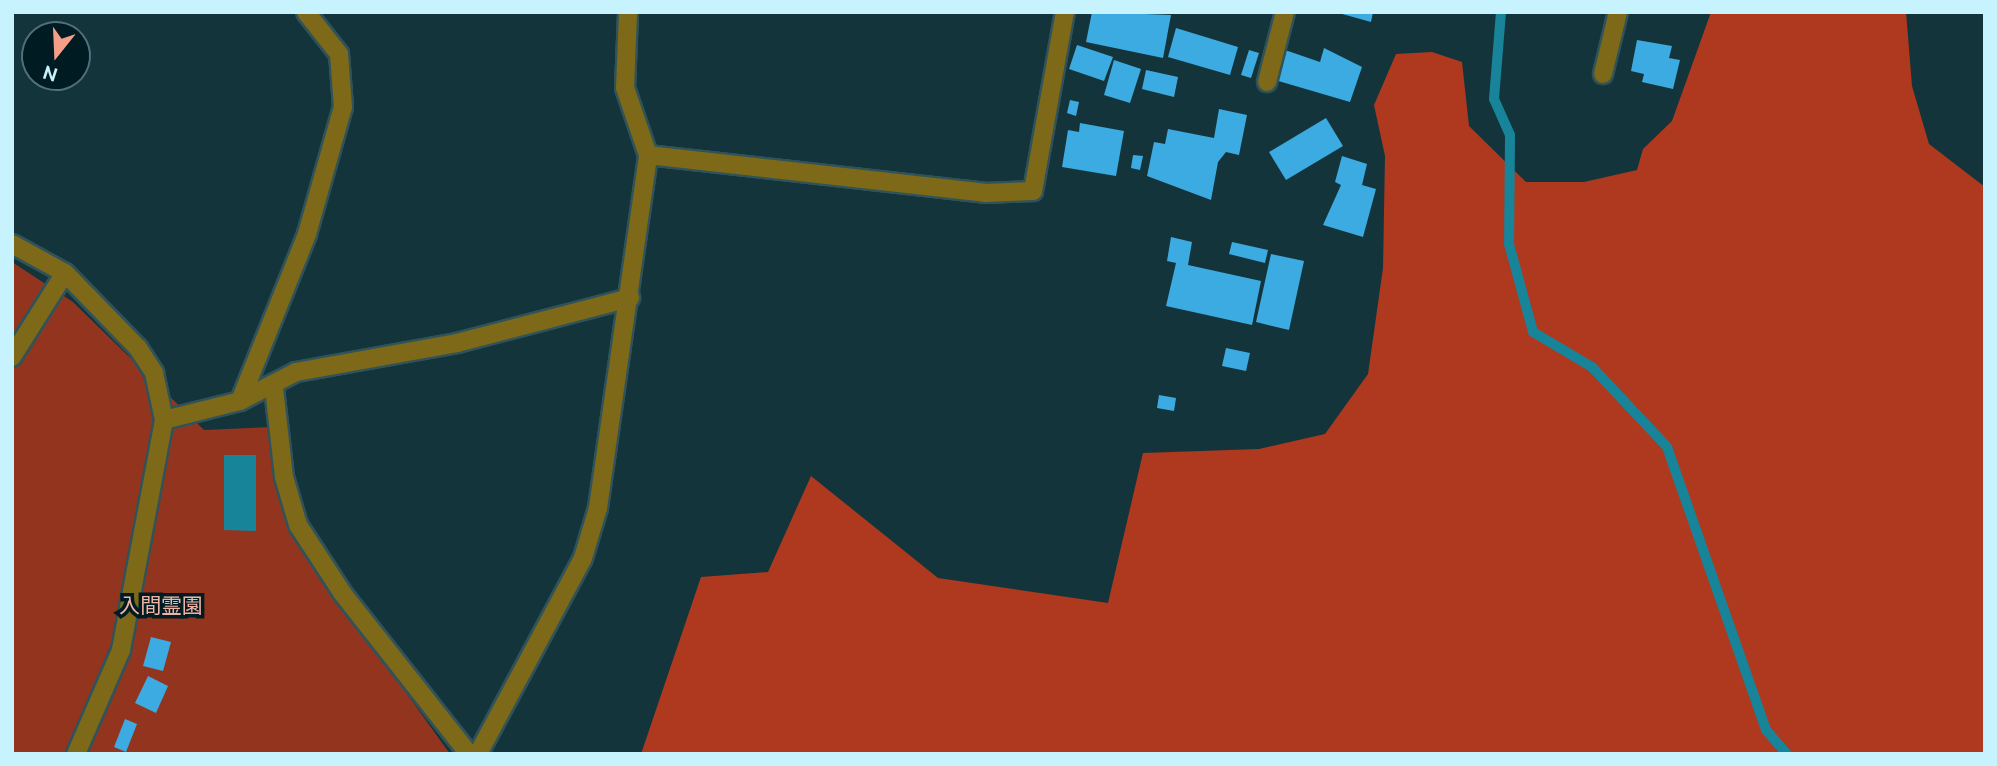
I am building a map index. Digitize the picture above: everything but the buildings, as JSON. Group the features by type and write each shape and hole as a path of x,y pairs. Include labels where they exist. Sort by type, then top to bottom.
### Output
{"street":[{"path":"240,401 307,234 343,107 339,54 306,12"},
{"path":"478,754 583,558 598,508 630,298 648,155 625,88 628,12"},
{"path":"648,155 985,193 1033,191 1065,12"},
{"path":"1267,82 1285,12"},
{"path":"1603,74 1618,12"},
{"path":"12,244 65,273 138,348 155,373 164,420 121,650 76,754"},
{"path":"12,357 65,273"},
{"path":"164,420 240,401 274,388 296,372 457,343 630,298"},
{"path":"274,388 284,477 298,525 342,594 469,754"}],"green space":[{"name":"入間霊園","path":"12,262 73,302 204,430 274,427 278,484 292,533 450,754 12,754"}],"shaded area":[{"path":"1711,12 1906,12 1912,86 1929,144 1985,187 1985,754 641,754 701,577 768,572 811,476 938,578 1108,603 1143,453 1259,449 1325,434 1368,374 1383,268 1385,156 1374,105 1396,54 1432,52 1462,62 1469,126 1526,182 1584,182 1637,170 1643,149 1672,121"}],"water":[{"path":"224,455 256,455 256,531 224,530"}],"waterway":[{"path":"1501,12 1494,99 1510,135 1509,244 1533,332 1592,367 1667,447 1766,730 1787,754"}]}
